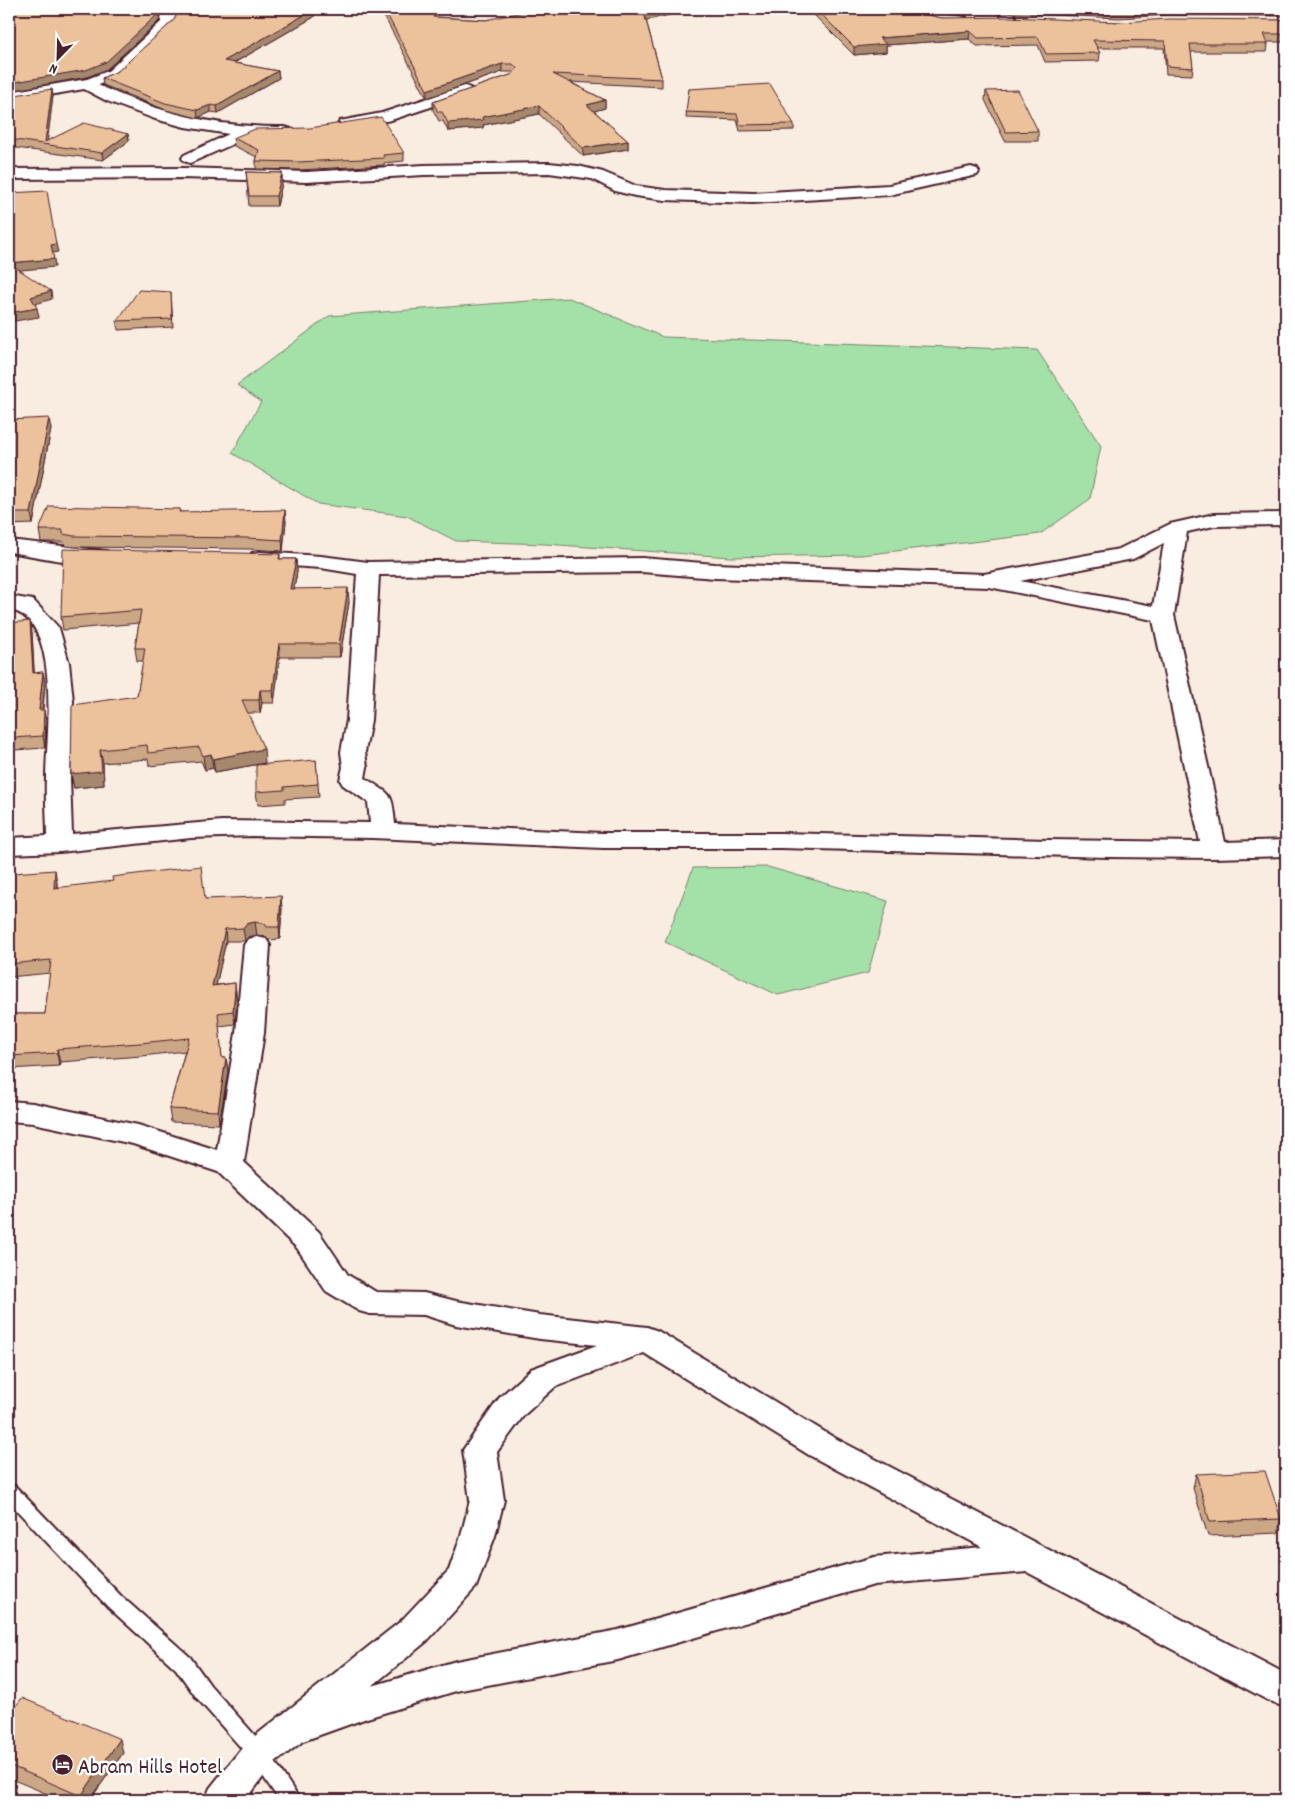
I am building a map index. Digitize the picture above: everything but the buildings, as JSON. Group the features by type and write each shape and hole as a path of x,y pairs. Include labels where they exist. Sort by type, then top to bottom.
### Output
{"street":[{"path":"9,97 90,82 113,74 168,23 168,9"},
{"path":"918,9 930,17 941,20 985,19 1011,16"},
{"path":"90,82 90,87 105,95 154,112 198,124 250,131 301,131"},
{"path":"328,127 385,117 482,86"},
{"path":"186,166 198,124"},
{"path":"186,166 250,131"},
{"path":"9,174 186,166 306,177 424,170 549,168 597,175 621,187 635,191 665,195 753,198 889,190 971,172"},
{"path":"984,581 1125,554 1176,528 1214,520 1286,519"},
{"path":"1176,528 1163,615 1214,850"},
{"path":"9,546 76,555 122,556"},
{"path":"239,557 321,562 368,569 642,564 715,571 984,581 1163,615"},
{"path":"368,569 359,720 353,752 355,767 352,780 380,799 383,831"},
{"path":"9,603 25,605 48,628 57,663 61,700 58,778 60,844"},
{"path":"9,846 60,844 151,833 250,828 383,831 576,840 787,840 1214,850 1286,848"},
{"path":"229,1165 250,1033 257,945"},
{"path":"17,1116 138,1135 229,1165 308,1240 337,1283 370,1302 424,1304 456,1313 540,1327 647,1339 821,1446 1286,1692"},
{"path":"224,1800 259,1754 414,1631 464,1577 478,1536 487,1500 480,1450 512,1406 543,1378 647,1339"},
{"path":"289,1730 366,1703 456,1676 618,1645 874,1571 1033,1557"}],"lane":[{"path":"9,1491 114,1601 183,1663 203,1691 259,1754 290,1800"}],"green space":[{"path":"569,298 663,337 1037,350 1101,446 1090,499 1040,534 862,555 730,557 545,544 456,541 407,516 318,504 232,453 261,402 237,385 329,316"},
{"path":"768,867 888,901 868,973 778,995 665,942 693,868"}],"place":[{"name":"Abram Hills Hotel","path":"62,1765"}]}
